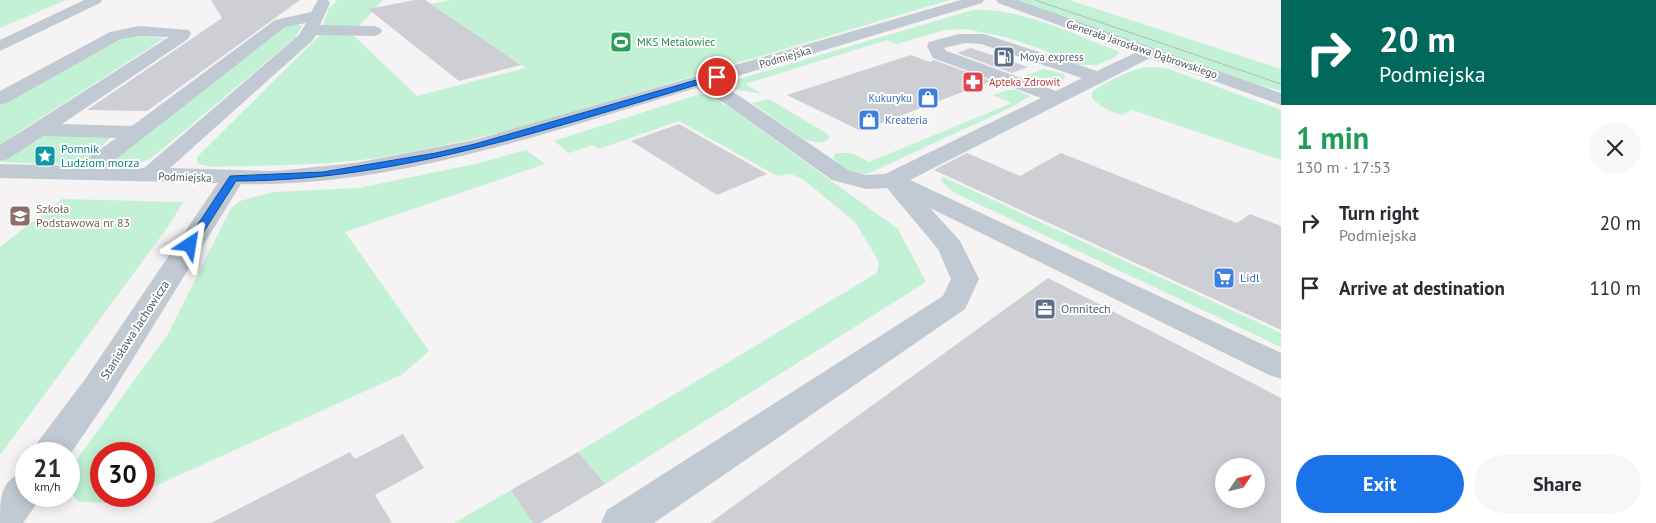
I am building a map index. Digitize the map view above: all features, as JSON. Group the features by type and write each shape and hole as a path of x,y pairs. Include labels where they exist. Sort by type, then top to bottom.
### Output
{"street":[{"path":"0,46 96,0"},
{"name":"Podmiejska","path":"0,171 276,178 323,175 436,156 699,82 977,0"},
{"name":"Generała Jarosława Dąbrowskiego","path":"1003,0 1281,99"},
{"path":"149,176 306,38 317,15"},
{"path":"82,174 280,23 317,15 374,31"},
{"path":"0,99 116,35 139,31 183,33 179,38 0,154"},
{"path":"1058,98 939,54 935,46 955,39 969,37 984,39 1097,77"},
{"path":"699,82 730,99 840,175 861,182 878,183 892,180 1149,52"},
{"path":"1244,86 1281,94"},
{"path":"39,130 137,132"},
{"name":"Stanisława Jachowicza","path":"58,442 103,378 233,178"},
{"path":"892,180 1281,367"},
{"path":"621,523 955,302 965,279 951,248 892,180"},
{"path":"0,523 15,502"}],"green space":[{"path":"0,0 66,0 0,28"},
{"path":"338,0 383,0 358,27 322,28 329,8"},
{"path":"451,0 950,0 518,128 465,141 376,158 336,162 213,167 198,164 197,157 320,35 353,35 417,96 526,68 431,4"},
{"path":"1015,0 1069,0 1281,69 1281,91 1253,83"},
{"path":"973,10 992,10 1010,13 1047,23 1119,53 1115,57 1097,65 1075,65 1041,49 1005,37 966,29 945,30 897,44 887,40 745,84 763,94 722,86 722,84"},
{"path":"298,24 302,26 295,38 154,156 132,166 107,165 281,26"},
{"path":"125,37 165,38 17,133 19,134 0,146 0,106"},
{"path":"1148,67 1166,68 1281,110 1281,160 1132,110 1122,115 1118,114 1102,107 1092,98 1092,93 1096,89 1110,81 1135,70"},
{"path":"1044,69 1064,74 1065,78 1055,83 1039,84 1024,76"},
{"path":"1008,90 1017,90 1030,96 1012,107 867,174 839,165 833,157 836,153 852,153 869,162 1012,103 993,95"},
{"path":"700,94 707,95 732,109 898,229 926,282 605,484 578,452 877,273 879,262 855,222 804,180 791,174 777,176 679,121 599,149 593,145 569,153 554,141"},
{"path":"769,99 826,133 829,137 828,140 821,143 805,140 752,103"},
{"path":"40,134 113,135 97,151 104,152 83,165 0,162"},
{"path":"526,150 545,164 345,232 429,351 403,374 155,486 155,442 90,442 90,502 80,502 80,455 168,334 231,208 240,201 273,192 359,188 475,164"},
{"path":"943,177 1281,333 1281,347 953,192 941,181"},
{"path":"62,199 183,202 170,224 0,455 0,247"},
{"path":"511,490 533,523 454,523"}],"building":[{"path":"211,0 300,0 147,111 87,110 222,18"},
{"path":"415,0 425,0 521,65 459,81 368,9"},
{"path":"971,48 1028,67 1012,73 957,53"},
{"path":"911,55 930,62 934,60 991,81 861,131 787,95"},
{"path":"679,124 767,174 717,195 631,141"},
{"name":"Lidl","path":"967,153 1020,176 1061,153 1237,223 1250,214 1281,226 1281,330 934,170"},
{"path":"1048,278 1281,398 1281,523 710,523"},
{"path":"403,434 424,468 375,495 392,523 211,523 350,452 355,459"},
{"path":"578,452 605,484 540,523 533,523 511,490"}],"tram line":[{"path":"1035,0 1281,84"}],"place":[{"name":"MKS Metalowiec","path":"621,42"},
{"name":"Moya express","path":"1004,57"},
{"name":"Apteka Zdrowit","path":"973,82"},
{"name":"Kukuryku","path":"928,98"},
{"name":"Kreateria","path":"869,120"},
{"name":"Pomnik Ludziom morza","path":"45,156"},
{"name":"Szkoła Podstawowa nr 83","path":"20,216"},
{"name":"Lidl","path":"1224,278"},
{"name":"Omnitech","path":"1045,309"}],"route":[{"path":"190,245 233,178 323,175 436,156 717,77"}]}
